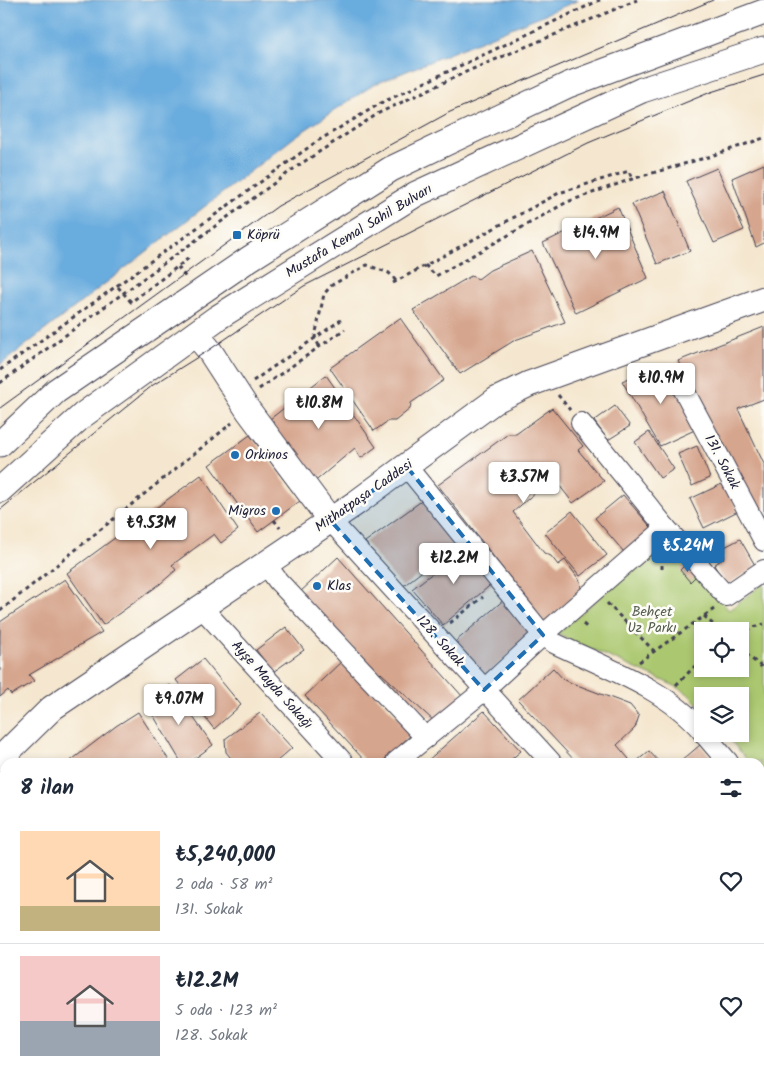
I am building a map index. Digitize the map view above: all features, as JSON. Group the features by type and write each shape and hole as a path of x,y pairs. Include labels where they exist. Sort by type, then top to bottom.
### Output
{"main road":[{"path":"0,444 56,391 249,259 391,169 568,85 764,12"},
{"name":"Mustafa Kemal Sahil Bulvarı","path":"0,490 83,415 225,313 416,194 642,90 764,50"},
{"name":"Mithatpaşa Caddesi","path":"1,758 52,708 202,608 407,467 496,400 529,384 764,299"},
{"path":"196,334 209,350 242,401 330,520"}],"street":[{"name":"131. Sokak","path":"680,383 764,541"},
{"path":"581,423 666,528 726,596 764,570"},
{"path":"407,467 543,635 554,643 664,696 694,721"},
{"name":"128. Sokak","path":"330,520 547,758"},
{"path":"401,758 484,690 543,635 666,528"},
{"path":"266,563 278,581 426,738"},
{"name":"Ayşe Mayda Sokağı","path":"202,608 339,758"},
{"path":"711,742 725,758"}],"path":[{"path":"0,370 118,287 316,142 381,103 600,0"},
{"path":"0,383 299,165 379,113 468,71 637,0"},
{"path":"425,265 436,276 567,202 632,179 708,157 764,138"},
{"path":"319,346 315,337 324,294 332,285 367,265 389,273 394,282 559,193 629,171 632,179"},
{"path":"118,287 131,302 189,258"},
{"path":"0,611 315,337 341,320"},
{"path":"242,401 344,329"},
{"path":"594,590 654,651"},
{"path":"621,676 722,603 726,596"},
{"path":"435,636 483,597"},
{"path":"704,616 710,622"},
{"path":"749,628 764,624"},
{"path":"630,633 633,629"},
{"path":"749,656 764,669"},
{"path":"664,696 694,667"}],"highlighted area":[{"path":"407,467 543,635 484,690 330,520"}],"green space":[{"name":"Behçet Uz Parkı","path":"665,545 672,547 729,610 764,583 764,758 746,758 732,742 749,742 749,687 694,687 694,700 675,686 557,634 657,547"}],"water":[{"path":"0,0 579,0 373,85 296,136 0,365"}],"building":[{"path":"764,164 764,243 756,247 732,178"},
{"path":"717,168 744,230 714,243 686,181"},
{"path":"665,191 690,251 657,264 632,204"},
{"path":"618,207 648,278 576,313 543,243"},
{"path":"532,251 565,322 515,340 460,374 413,310 471,276 478,279 490,270"},
{"path":"400,318 444,380 411,403 410,409 395,421 388,421 374,431 330,368"},
{"path":"764,327 764,399 738,409 764,464 764,535 713,437 678,361"},
{"path":"664,364 699,428 660,446 622,381"},
{"path":"326,375 376,447 361,458 355,448 312,484 265,423"},
{"path":"615,406 630,426 608,440 594,421"},
{"path":"552,408 583,446 578,450 604,481 573,503 553,477 513,512 544,553 551,556 558,565 565,560 580,581 581,589 545,623 438,485 508,434 516,434"},
{"path":"649,432 674,469 660,478 635,442"},
{"path":"250,435 300,501 258,532 209,465"},
{"path":"697,446 710,478 692,486 678,454"},
{"path":"201,475 238,530 221,543 214,534 172,565 176,570 160,584 103,625 67,573"},
{"path":"724,483 738,511 704,528 690,499"},
{"path":"623,495 657,534 629,558 595,518"},
{"path":"427,497 461,541 402,587 365,542"},
{"path":"572,511 607,555 580,576 545,533"},
{"path":"740,539 756,567 726,585 714,565 724,558 719,550"},
{"path":"469,545 494,582 443,625 412,589"},
{"path":"338,557 463,697 435,722 381,673 379,675 299,593"},
{"path":"686,564 696,576 690,582 680,570"},
{"path":"65,579 102,632 29,675 34,681 11,695 8,690 0,697 0,622"},
{"path":"506,598 534,631 486,676 455,642"},
{"path":"286,627 304,650 273,672 256,650"},
{"path":"203,659 241,705 214,729 176,680"},
{"path":"342,661 413,733 386,758 362,758 305,696"},
{"path":"553,668 564,680 630,705 639,716 635,728 617,745 628,758 572,758 518,700"},
{"path":"170,685 213,745 195,758 179,758 146,703"},
{"path":"484,711 521,751 513,758 431,758"},
{"path":"138,712 167,758 74,758 116,726"},
{"path":"260,713 292,748 281,758 231,758 226,752 225,739"},
{"path":"700,745 712,758 685,758"},
{"path":"649,751 655,758 641,758"}],"tram line":[{"path":"0,408 278,206 450,112 713,0"},
{"path":"0,510 153,385 304,286 588,143 711,92 764,75"}],"place":[{"name":"Köprü","path":"237,235"},
{"name":"Orkinos","path":"235,455"},
{"name":"Migros","path":"276,511"},
{"name":"Klas","path":"317,586"}]}
